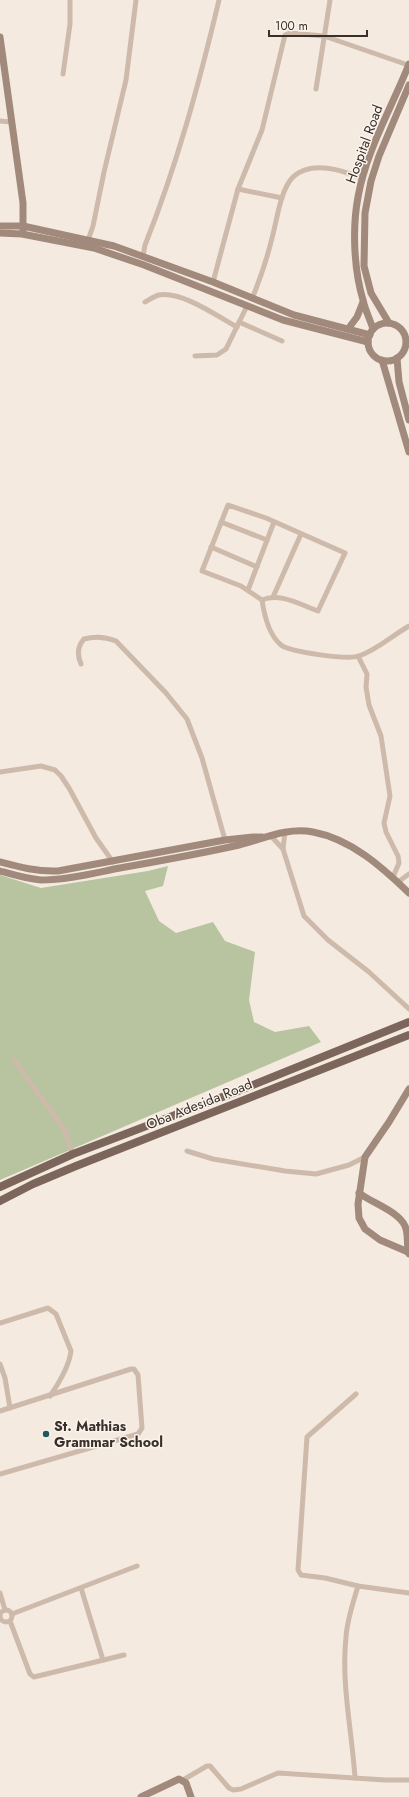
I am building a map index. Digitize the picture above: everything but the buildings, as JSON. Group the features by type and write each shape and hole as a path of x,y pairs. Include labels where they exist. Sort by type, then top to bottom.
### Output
{"main road":[{"name":"Oba Adesida Road","path":"0,1186 73,1154 196,1108 409,1022"},
{"name":"Oba Adesida Road","path":"0,1201 33,1184 76,1166 409,1035"}],"street":[{"path":"63,74 70,24 70,0"},
{"path":"87,242 93,226 126,80 136,0"},
{"path":"142,256 177,157 200,78 219,0"},
{"path":"316,89 330,0"},
{"path":"213,282 238,189 262,130 285,35 290,32 324,36 409,65"},
{"path":"0,37 23,203 22,234"},
{"name":"Hospital Road","path":"372,332 363,302 356,268 358,197 362,179 371,153 409,65"},
{"name":"Hospital Road","path":"389,323 371,293 364,266 365,213 371,181 379,156 409,85"},
{"path":"0,121 11,122"},
{"path":"252,299 261,278 282,198 292,178 307,169 317,168 334,170 362,179"},
{"path":"238,189 282,198"},
{"path":"0,226 23,226 87,242 283,320 368,342"},
{"path":"0,232 114,246 213,282 252,299 300,317 348,329 372,332"},
{"path":"145,302 159,296 179,298 190,301 238,324 282,341"},
{"path":"348,329 357,317 363,302"},
{"path":"196,356 218,355 222,353 226,349 247,306"},
{"path":"389,323 396,325 402,330 407,338 406,353 390,361 382,360 375,356 370,350 368,342 372,332 381,324 389,323"},
{"path":"397,358 400,390 409,420"},
{"path":"382,360 409,452"},
{"path":"262,600 273,597 282,598 318,611 345,553 274,522 228,505 202,571 248,590 262,600 264,610 275,638 282,646 327,657 358,656 409,626"},
{"path":"221,522 267,540"},
{"path":"248,590 274,522"},
{"path":"273,597 301,534"},
{"path":"211,547 257,566"},
{"path":"81,664 78,658 78,652 84,639 110,638 116,641 188,719 196,739 225,840"},
{"path":"358,656 367,674 366,687 369,705 381,736 390,796 384,823 386,832 398,856 399,863 395,880"},
{"path":"0,772 41,766 54,770 61,776 69,788 96,838 113,862"},
{"path":"285,832 283,849 302,909 309,922 328,940 375,977 409,1009"},
{"path":"0,862 25,869 47,872 113,862 225,840 262,837 285,832 312,832 337,839 356,849 409,893"},
{"path":"270,835 283,849"},
{"path":"0,871 26,878 42,880 71,877 227,848 254,842 262,837"},
{"path":"395,880 409,874"},
{"path":"14,1060 64,1129 73,1154"},
{"path":"359,1193 400,1218 408,1231 408,1253 380,1240 365,1229 359,1218 358,1212 359,1193 365,1157 390,1122 409,1089"},
{"path":"187,1151 213,1159 284,1171 316,1174 349,1165 365,1157"},
{"path":"0,1323 48,1308 56,1314 71,1351 70,1357 58,1385 50,1396"},
{"path":"0,1364 5,1378 10,1408"},
{"path":"0,1411 134,1369 138,1375 141,1431 131,1437 0,1474"},
{"path":"356,1394 307,1437 298,1570 301,1576 325,1578 358,1586 409,1593"},
{"path":"12,1614 137,1566"},
{"path":"355,1778 353,1746 347,1701 345,1654 348,1620 358,1586"},
{"path":"81,1588 103,1660"},
{"path":"0,1593 5,1610"},
{"path":"5,1610 10,1611 12,1614"},
{"path":"5,1610 1,1613 1,1620 5,1622 10,1621"},
{"path":"12,1614 10,1621 32,1676 40,1676 124,1655"},
{"path":"141,1797 179,1779 183,1780 207,1766 210,1766 229,1788 233,1790 241,1789 278,1773 409,1780"},
{"path":"183,1780 192,1797"}],"green space":[{"path":"168,866 163,886 145,891 159,921 176,933 213,922 225,941 255,952 249,1000 254,1022 275,1032 309,1026 321,1042 0,1180 0,875 41,888 148,871"}],"place":[{"name":"St. Mathias Grammar School","path":"46,1434"}]}
